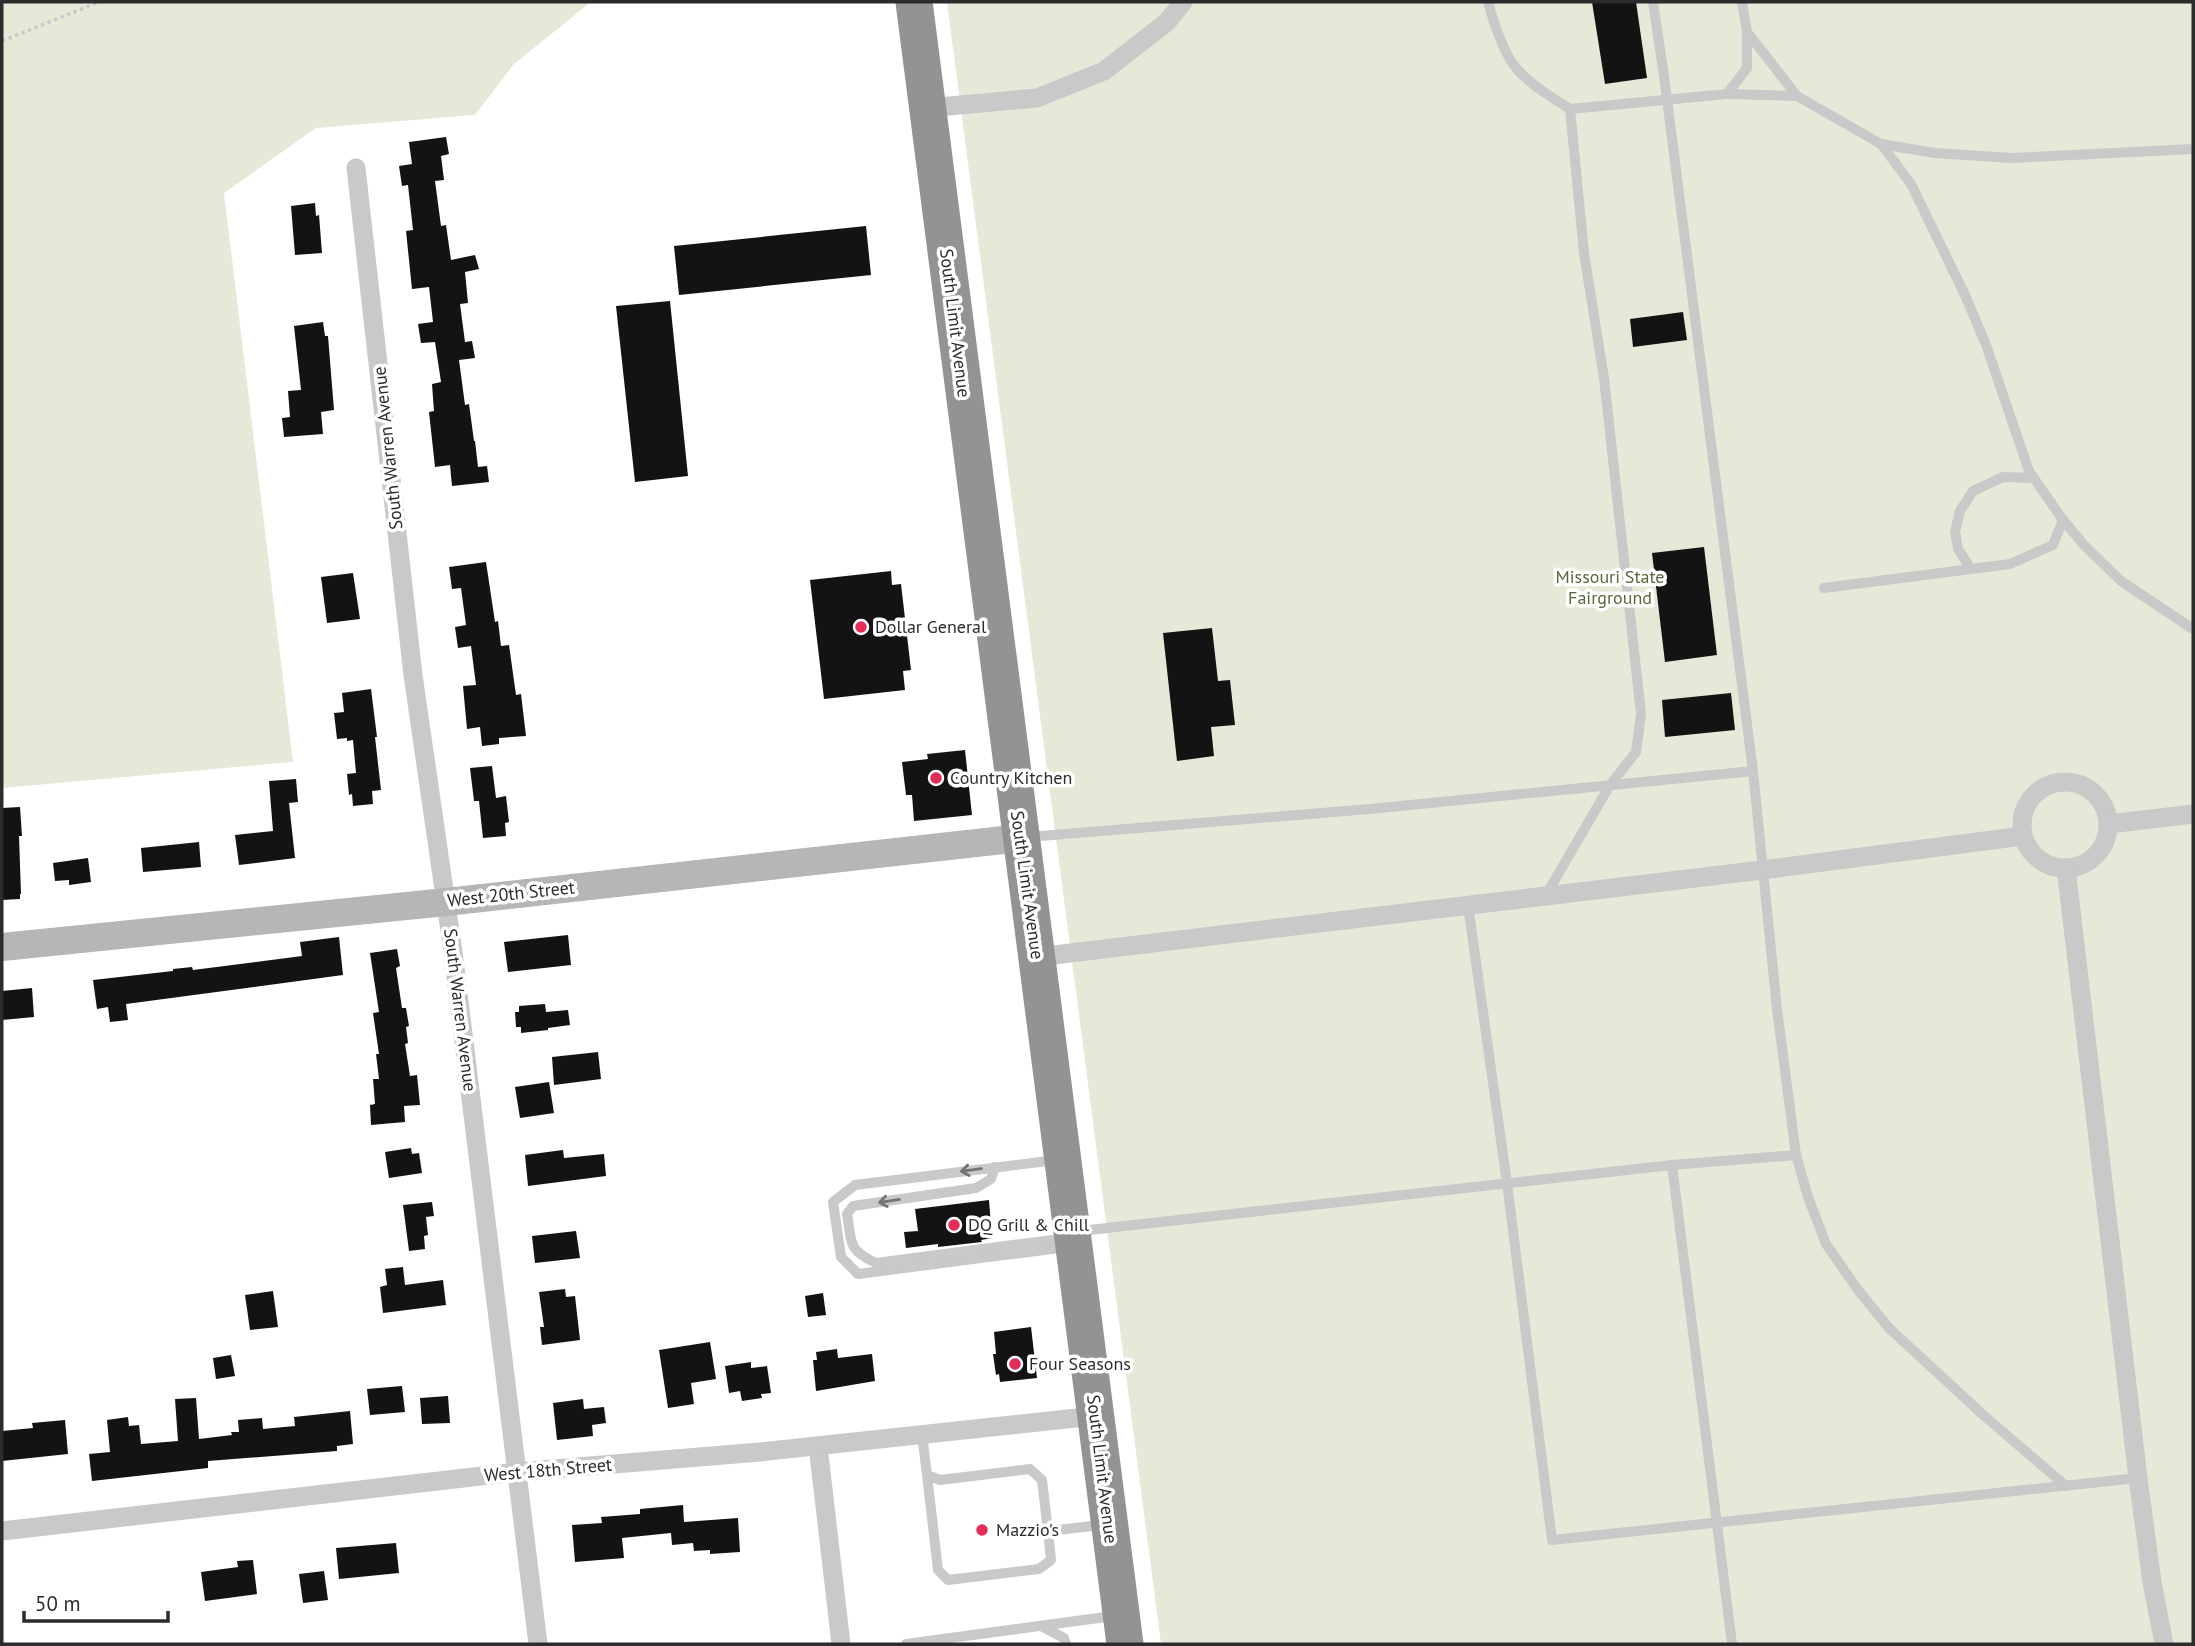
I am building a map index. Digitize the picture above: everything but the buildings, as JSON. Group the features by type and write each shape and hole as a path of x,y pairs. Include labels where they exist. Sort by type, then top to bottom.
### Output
{"highway":[{"name":"South Limit Avenue","path":"914,2 1123,1630"}],"street":[{"path":"927,108 1037,98 1104,71 1167,22 1183,2"},
{"name":"South Warren Avenue","path":"356,168 413,675 446,902 538,1644"},
{"path":"2057,782 2072,782 2085,786 2096,795 2105,807 2109,824 2102,848 2080,865 2066,868 2052,866 2029,849 2023,836 2022,822 2025,808 2032,796 2057,782"},
{"path":"2109,824 2193,814"},
{"path":"1037,957 2023,836"},
{"name":"West 20th Street","path":"2,947 446,902 1021,838"},
{"path":"2066,868 2138,1478 2164,1644"},
{"name":"West 18th Street","path":"2,1531 517,1472 818,1446 1095,1416"},
{"path":"818,1446 841,1644"}],"lane":[{"path":"1488,2 1512,63 1531,83 1570,109 1727,94 1797,96"},
{"path":"1653,2 1753,771 1777,1009 1796,1155 1826,1244 1858,1290 1889,1328 1981,1413 2066,1486"},
{"path":"1727,94 1747,68 1747,32 1742,2"},
{"path":"1747,32 1797,96 1881,144 1935,153 2012,158 2193,149"},
{"path":"1546,895 1610,786 1636,752 1641,714 1604,378 1584,253 1570,109"},
{"path":"1881,144 1911,184 1965,295 1986,345 2029,471 2063,520 2121,581 2193,629"},
{"path":"1971,569 1958,549 1955,532 1960,511 1973,491 2003,477 2034,478"},
{"path":"1824,588 2010,564 2053,545 2063,520"},
{"path":"1021,838 1370,809 1753,771"},
{"path":"1468,905 1507,1183 1552,1540 2138,1478"},
{"path":"995,1167 990,1179 976,1188 853,1206 847,1214 852,1246 859,1256 876,1263 1507,1183 1796,1155"},
{"path":"1063,1158 855,1185 833,1202 841,1257 858,1274 1073,1238"},
{"path":"1672,1165 1732,1644"},
{"path":"922,1434 938,1570 948,1580 1039,1569 1051,1560 1042,1480 1030,1469 940,1480 927,1475"},
{"path":"1048,1531 1109,1524"},
{"path":"906,1644 1042,1626 1123,1630"},
{"path":"1042,1626 1065,1638 1066,1644"}],"path":[{"path":"2,41 99,2"}],"green space":[{"path":"2,2 591,2 514,64 475,115 316,128 224,193 293,762 2,788"},
{"name":"Missouri State Fairground","path":"947,2 2193,2 2193,1644 1161,1644"}],"place":[{"name":"Dollar General","path":"861,627"},
{"name":"Country Kitchen","path":"936,778"},
{"name":"DQ Grill & Chill","path":"954,1225"},
{"name":"Four Seasons","path":"1015,1364"},
{"name":"Mazzio's","path":"982,1530"}]}
